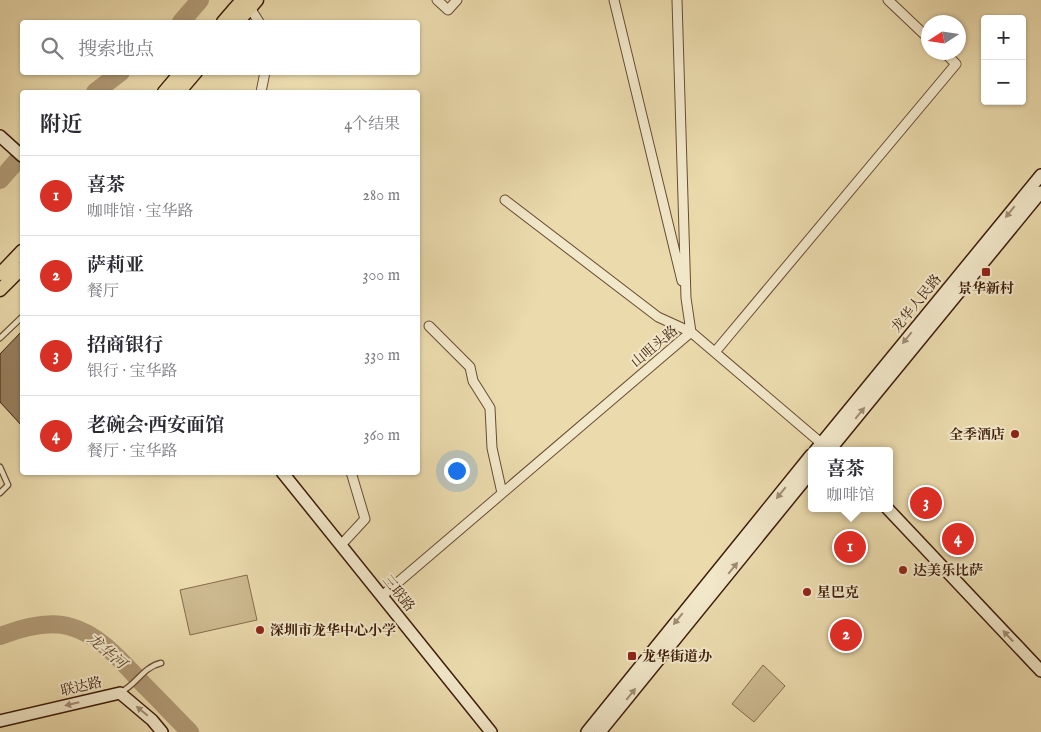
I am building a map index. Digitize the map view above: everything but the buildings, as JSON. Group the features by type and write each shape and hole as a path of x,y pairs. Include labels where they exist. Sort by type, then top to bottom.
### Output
{"main road":[{"path":"226,20 249,2"},
{"path":"239,20 249,2"},
{"path":"166,90 178,75"},
{"path":"181,90 193,75"},
{"path":"2,138 20,154"},
{"name":"龙华人民路","path":"823,447 1041,174"},
{"name":"龙华人民路","path":"823,447 1041,192"},
{"path":"0,274 20,253"},
{"path":"0,290 20,270"},
{"path":"587,732 808,459"},
{"name":"三联路","path":"284,475 491,732"},
{"path":"600,732 808,476"},
{"path":"890,512 1041,671"},
{"path":"125,690 162,732"},
{"name":"联达路","path":"0,721 125,690"}],"street":[{"path":"437,0 448,10 456,0"},
{"path":"614,0 686,298"},
{"name":"山咀头路","path":"382,596 691,332 686,298 678,0"},
{"path":"888,0 921,31"},
{"path":"249,2 258,20"},
{"path":"716,352 956,64 952,60"},
{"path":"261,90 264,75"},
{"path":"505,200 658,317 691,332 716,352 821,447"},
{"path":"429,326 470,367 473,381 490,408 492,448 502,493"},
{"path":"341,545 364,519 352,475"}],"lane":[{"path":"0,338 20,319"},
{"path":"0,467 8,485 0,493"},
{"path":"125,690 146,670 160,663"}],"shaded area":[{"path":"247,575 257,620 190,635 180,590"},
{"path":"763,665 785,686 754,722 732,704"}],"waterway":[{"name":"龙华河","path":"183,20 200,0"},
{"name":"龙华河","path":"98,90 117,75"},
{"name":"龙华河","path":"0,180 20,157"},
{"name":"龙华河","path":"0,636 17,630 54,624 71,627 92,636 111,651 190,732"}],"place":[{"name":"景华新村","path":"986,272"},
{"name":"全季酒店","path":"1015,434"},
{"name":"招商银行","path":"926,503"},
{"name":"老碗会·西安面馆","path":"958,539"},
{"name":"喜茶","path":"850,547"},
{"name":"达美乐比萨","path":"903,570"},
{"name":"星巴克","path":"807,592"},
{"name":"深圳市龙华中心小学","path":"260,630"},
{"name":"萨莉亚","path":"846,635"},
{"name":"龙华街道办","path":"632,656"}]}
